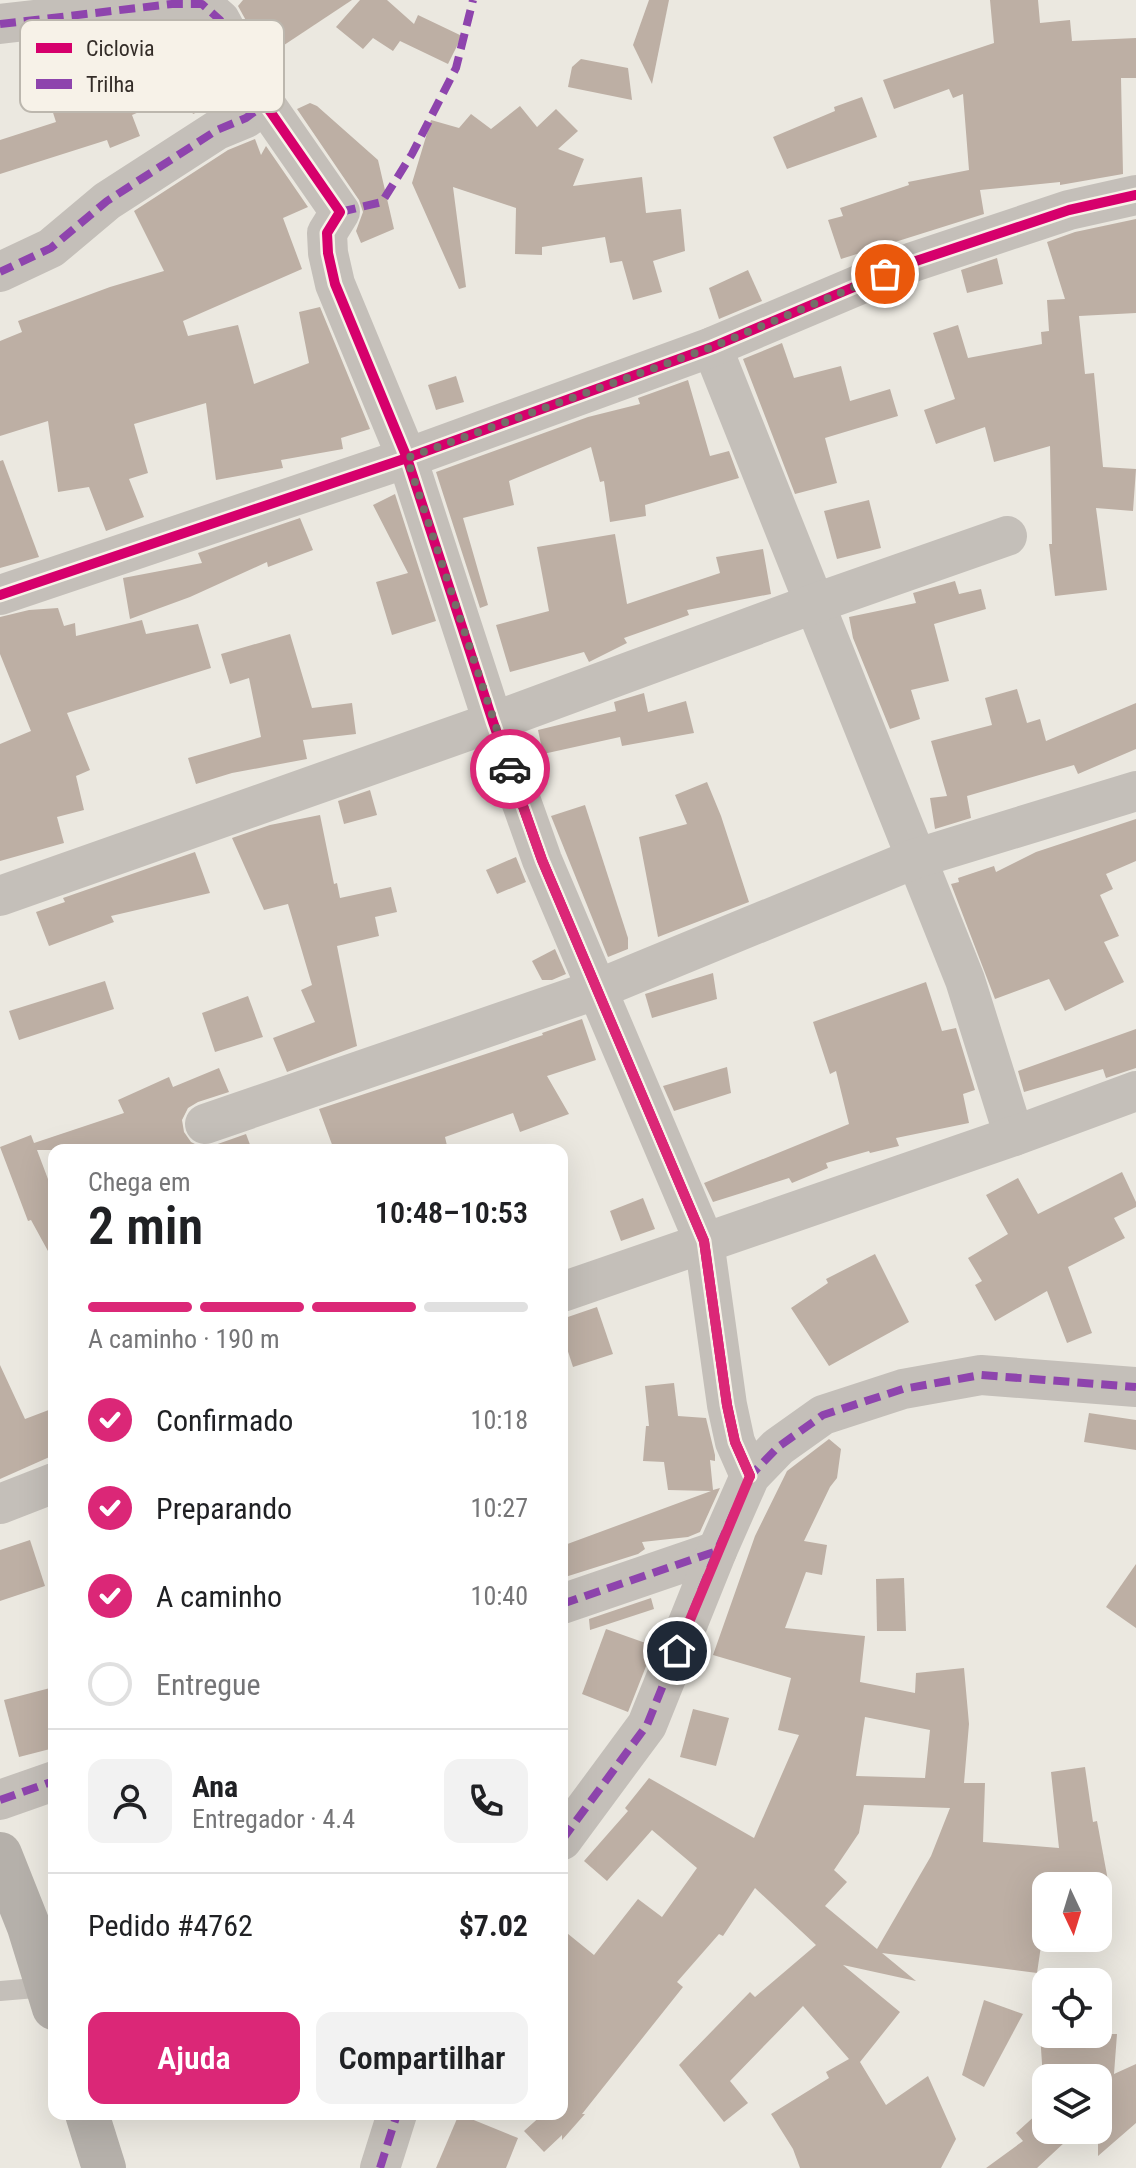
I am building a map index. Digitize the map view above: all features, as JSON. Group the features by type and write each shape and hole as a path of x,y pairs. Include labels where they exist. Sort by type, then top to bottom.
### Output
{"main road":[{"path":"0,1854 29,1927 48,1988"},
{"path":"89,2120 104,2168"}],"street":[{"path":"34,20 172,4 202,4 220,20"},
{"path":"0,24 20,22"},
{"path":"0,272 51,248 107,201 217,130 254,112"},
{"path":"271,112 340,212 327,233 335,284 407,458 493,722 542,860 704,1241 727,1405 735,1442 750,1476"},
{"path":"0,595 407,458 712,347 913,262 1069,210 1136,195"},
{"path":"712,347 914,859 965,980 1014,1136"},
{"path":"0,896 1007,536"},
{"path":"205,1124 598,989 914,859 1136,791"},
{"path":"568,1290 1136,1091"},
{"path":"568,1832 647,1725 750,1476 778,1447 823,1415 903,1389 981,1375 1136,1387"},
{"path":"0,1504 48,1485"},
{"path":"568,1602 717,1551"},
{"path":"0,1800 48,1783"},
{"path":"380,2168 395,2120"}],"lane":[{"path":"0,1991 48,1998"}],"building":[{"path":"243,0 352,0 284,45 284,20 246,20 238,6"},
{"path":"360,0 387,0 414,24 418,15 462,36 448,64 400,41 393,51 373,38 363,49 336,27"},
{"path":"649,0 669,0 652,84 633,45"},
{"path":"990,0 1038,0 1040,23 1070,20 1072,41 1136,38 1136,78 1121,78 1123,174 1060,185 1060,182 980,190 984,214 841,259 828,220 843,216 840,208 909,185 908,182 969,170 963,94 953,98 949,89 894,109 883,80 994,43"},
{"path":"581,59 628,68 632,100 568,87 572,67"},
{"path":"862,97 877,137 787,169 773,137"},
{"path":"310,103 378,160 394,229 361,243 356,231 363,212 359,200 297,109"},
{"path":"520,106 537,127 556,109 578,131 558,149 584,159 573,186 642,177 646,213 681,209 685,251 653,261 662,292 633,300 622,261 610,263 605,237 542,247 542,255 515,254 516,208 453,187 466,287 459,289 412,183 431,120 459,128 471,114 491,129"},
{"path":"53,112 139,112 132,115 140,136 110,148 107,140 0,174 0,140 56,122"},
{"path":"255,139 261,155 266,146 308,207 283,218 302,269 183,321 188,336 238,325 254,384 309,363 299,312 320,307 370,429 341,438 343,449 281,460 283,468 216,480 206,403 134,424 148,473 129,479 144,517 106,531 89,487 58,492 48,421 0,436 0,341 22,332 18,321 164,271 134,211 228,150"},
{"path":"1136,219 1136,313 1079,316 1085,374 1094,373 1103,467 1136,469 1133,511 1096,508 1107,590 1055,596 1049,544 1052,544 1050,446 994,462 985,427 936,444 924,410 955,399 933,333 958,325 968,358 1042,344 1041,332 1049,331 1047,300 1065,299 1047,242 1075,232"},
{"path":"997,258 1003,284 967,293 961,270"},
{"path":"748,270 762,301 719,319 709,288"},
{"path":"782,343 794,378 841,366 850,401 890,389 898,416 825,438 837,483 795,494 743,359"},
{"path":"456,376 464,402 436,410 428,385"},
{"path":"688,380 710,456 729,451 739,478 645,505 646,516 610,522 604,481 600,482 591,447 509,481 514,505 463,518 488,605 480,608 436,472 588,417 640,404 638,398"},
{"path":"3,460 39,557 0,568 0,461"},
{"path":"395,494 436,621 392,635 376,582 408,573 373,505"},
{"path":"869,500 881,548 837,559 824,511"},
{"path":"300,518 313,550 268,567 267,562 190,597 130,619 123,578 202,563 198,553"},
{"path":"615,534 627,604 720,573 716,557 763,549 771,594 687,610 689,615 624,638 627,643 589,662 584,652 510,672 496,625 549,611 537,547"},
{"path":"955,581 959,594 981,589 986,609 934,624 949,681 911,690 920,719 890,729 853,638 849,617 916,603 913,593"},
{"path":"58,608 64,626 75,623 76,636 142,620 146,634 198,624 211,668 67,713 90,770 76,776 84,810 57,817 64,843 0,861 0,744 31,731 0,654 0,617 29,610"},
{"path":"290,634 312,708 352,703 356,734 303,740 307,759 232,773 196,784 188,758 261,737 249,678 230,684 221,654"},
{"path":"1017,689 1027,723 1040,719 1046,741 1136,703 1136,749 1078,774 1074,765 967,796 971,818 935,829 930,798 947,796 931,741 992,725 985,698"},
{"path":"644,693 648,712 686,701 694,733 622,746 620,737 543,754 538,730 616,711 614,702"},
{"path":"707,782 749,902 658,937 639,837 687,824 675,795"},
{"path":"370,790 377,815 344,824 338,801"},
{"path":"585,805 628,938 628,949 608,957 551,816"},
{"path":"320,815 334,884 337,883 340,898 391,887 397,912 375,917 379,936 337,946 357,1046 287,1072 273,1038 315,1022 301,990 312,985 288,904 264,910 232,838 270,825"},
{"path":"1136,819 1136,861 1106,874 1113,889 1100,895 1119,936 1104,942 1124,982 1065,1011 1049,979 995,999 951,884 959,882 958,878 994,866 996,872 1036,852"},
{"path":"195,852 210,893 111,916 114,922 49,946 36,912 65,902 63,898"},
{"path":"516,857 526,882 497,894 486,870"},
{"path":"555,949 566,974 552,980 542,980 532,961"},
{"path":"713,973 717,999 652,1018 645,994"},
{"path":"105,981 114,1009 19,1040 9,1011"},
{"path":"926,982 942,1031 956,1028 975,1090 963,1094 969,1123 896,1138 899,1146 826,1163 828,1168 792,1183 789,1178 713,1202 704,1183 849,1124 836,1071 830,1074 813,1022"},
{"path":"248,996 263,1037 215,1052 202,1013"},
{"path":"582,1019 596,1060 547,1076 569,1114 520,1132 513,1113 445,1137 447,1144 332,1144 319,1109"},
{"path":"1136,1029 1136,1068 1106,1078 1103,1069 1024,1092 1018,1071"},
{"path":"727,1067 731,1093 674,1111 663,1086"},
{"path":"219,1068 229,1092 188,1108 182,1120 184,1132 195,1144 48,1144 48,1150 37,1150 48,1179 48,1251 31,1220 28,1221 0,1147 31,1135 34,1143 124,1113 118,1100 169,1077 173,1087"},
{"path":"246,1134 250,1144 218,1144"},
{"path":"1122,1172 1136,1202 1136,1207 1114,1218 1125,1238 1068,1267 1092,1333 1067,1343 1047,1291 995,1321 975,1285 982,1281 968,1258 1008,1234 986,1195 1018,1178 1038,1214"},
{"path":"643,1198 655,1229 621,1241 610,1211"},
{"path":"875,1254 909,1322 829,1366 791,1308 828,1283 826,1279"},
{"path":"597,1307 613,1354 573,1367 568,1352 568,1317"},
{"path":"0,1365 25,1419 48,1410 48,1458 0,1479"},
{"path":"674,1383 678,1416 706,1418 715,1455 715,1461 710,1460 713,1490 720,1488 700,1532 688,1537 642,1542 645,1549 638,1554 568,1576 568,1544 711,1491 668,1490 664,1462 643,1461 646,1426 649,1426 645,1386"},
{"path":"1089,1413 1136,1420 1136,1450 1084,1442"},
{"path":"829,1439 841,1449 837,1478 804,1541 827,1545 822,1575 806,1572 785,1628 865,1636 860,1682 915,1693 916,1673 964,1668 969,1724 964,1783 985,1783 983,1842 1059,1848 1051,1772 1085,1767 1093,1822 1097,1821 1106,1872 1032,1872 1032,1952 1040,1952 1038,1968 1032,1968 1032,1972 882,1953 916,1981 843,1965 900,2012 860,2062 886,2105 928,2076 956,2139 941,2168 800,2168 793,2149 771,2114 829,2078 826,2072 849,2059 803,2006 730,2081 748,2103 724,2122 679,2065 750,1992 755,1997 816,1945 755,1888 723,1936 719,1934 677,1982 683,1987 562,2140 562,2135 544,2152 524,2131 536,2120 568,2120 568,1934 594,1955 638,1899 662,1917 697,1868 652,1830 607,1881 584,1861 628,1811 625,1808 649,1778 754,1838 799,1735 778,1730 791,1678 713,1655 755,1536 787,1471","holes":["865,1717 930,1730 925,1778 856,1776","864,1805 950,1808 931,1856 877,1949 825,1906 847,1882 834,1870 859,1833"]},
{"path":"30,1540 45,1586 0,1601 0,1550"},
{"path":"1136,1564 1136,1628 1106,1607"},
{"path":"904,1578 906,1631 877,1631 876,1579"},
{"path":"651,1598 654,1609 590,1630 589,1619"},
{"path":"606,1629 654,1646 628,1712 582,1694"},
{"path":"48,1689 48,1750 19,1757 4,1700"},
{"path":"693,1709 729,1718 716,1766 680,1757"},
{"path":"984,2000 1023,2014 984,2087 962,2075"},
{"path":"1112,2034 1117,2034 1114,2074 1136,2064 1136,2123 1112,2144 1112,2064 1042,2064 1041,2048 1112,2048"},
{"path":"1032,2118 1032,2144 1063,2144 1037,2168 986,2168 1023,2141 1016,2133"},
{"path":"456,2120 474,2120 518,2138 506,2168 436,2168"},
{"path":"1098,2144 1112,2144 1098,2156"}],"marked path":[{"path":"340,212 382,202 412,154 456,68 473,0"},
{"path":"34,20 172,4 202,4 220,20"},
{"path":"0,24 20,22"},
{"path":"0,272 51,248 107,201 217,130 254,112"},
{"path":"568,1832 647,1725 750,1476 778,1447 823,1415 903,1389 981,1375 1136,1387"},
{"path":"568,1602 717,1551"},
{"path":"0,1800 48,1783"},
{"path":"380,2168 395,2120"}],"cycle path":[{"path":"271,112 340,212 327,233 335,284 407,458 493,722 542,860 704,1241 727,1405 735,1442 750,1476"},
{"path":"0,595 407,458 712,347 913,262 1069,210 1136,195"}],"way so far":[{"path":"510,769 407,458 712,347 885,274"}],"route":[{"path":"510,769 542,860 704,1241 727,1405 735,1442 750,1476 677,1651"}]}
